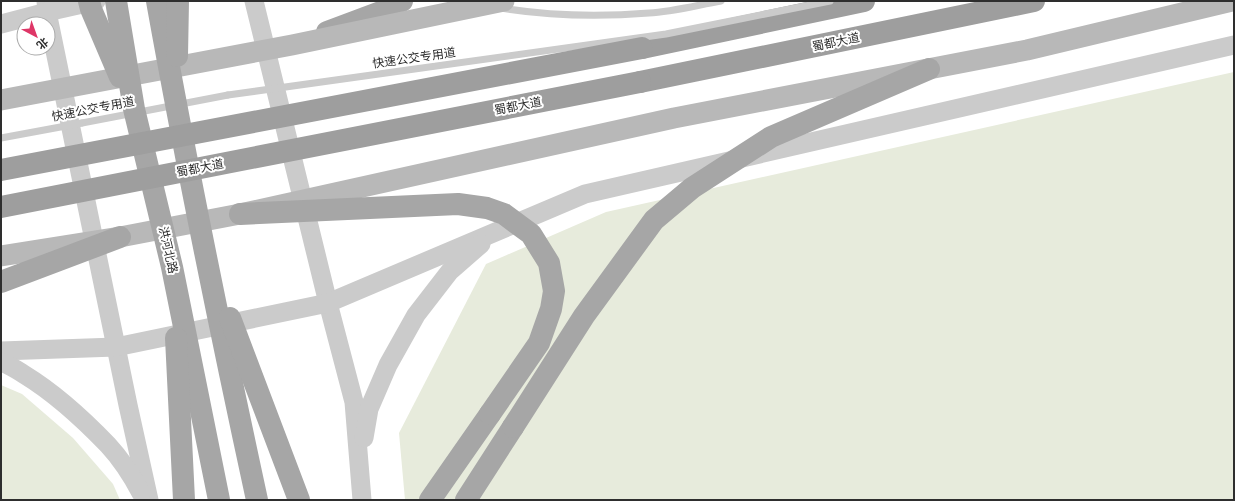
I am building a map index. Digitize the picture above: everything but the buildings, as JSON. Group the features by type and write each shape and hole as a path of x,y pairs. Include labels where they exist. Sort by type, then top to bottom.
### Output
{"highway":[{"path":"1,170 642,48 864,1"},
{"name":"蜀都大道","path":"1,207 640,82 1034,1"}],"main road":[{"path":"89,1 91,9 134,109"},
{"name":"洪河北路","path":"116,1 134,109 172,267 219,500"},
{"path":"157,1 176,103 257,500"},
{"path":"176,103 178,1"},
{"path":"292,45 386,10 402,1"},
{"path":"1,100 292,45 504,1"},
{"path":"1,256 120,237 240,214 674,118 1027,50 1232,1"},
{"path":"466,500 584,316 654,220 692,188 771,136 929,69"},
{"path":"1,90 55,90"},
{"path":"240,214 458,204 487,208 504,214 531,234 548,263 554,291 551,309 539,343 430,500"},
{"path":"1,282 120,237"},
{"path":"207,257 299,500"},
{"path":"172,267 184,500"}],"street":[{"path":"1,24 47,6 96,1"},
{"path":"254,1 328,303 354,402 362,500"},
{"path":"47,6 116,347 149,500"},
{"path":"1,351 116,347 328,303 585,194 1234,45"},
{"path":"359,463 369,409 388,365 416,315 450,271 496,232"},
{"path":"1,362 10,365 44,387 104,440 132,475 145,500"}],"lane":[{"path":"463,1 530,12 588,16 650,13 721,1"},
{"name":"快速公交专用道","path":"1,138 228,95 666,34 830,1"}],"shaded area":[{"path":"1234,72 1234,500 405,500 399,433 486,264 606,212"},
{"path":"1,385 22,394 73,438 113,484 120,500 1,500"}]}
